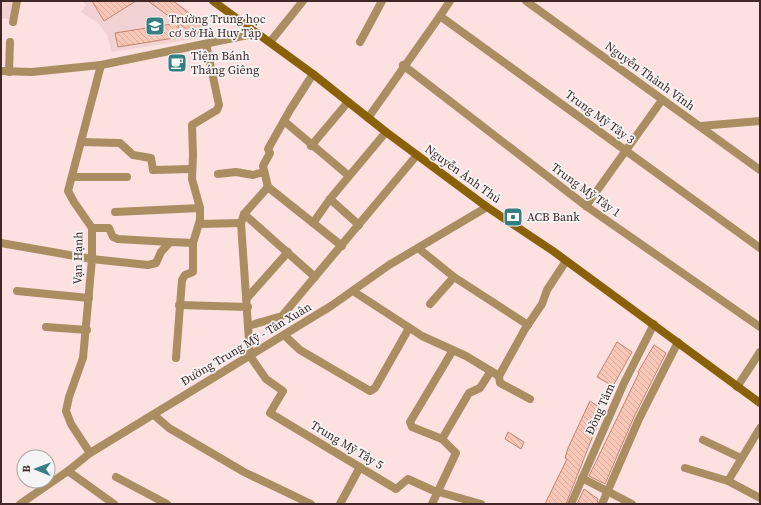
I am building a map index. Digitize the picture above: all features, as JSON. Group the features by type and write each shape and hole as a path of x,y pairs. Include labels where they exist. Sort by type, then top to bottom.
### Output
{"main road":[{"name":"Nguyễn Ảnh Thủ","path":"213,1 313,74 386,132 487,207 654,324 760,403"}],"street":[{"path":"13,22 17,1"},
{"path":"270,42 303,1"},
{"path":"360,42 382,1"},
{"name":"Nguyễn Thành Vĩnh","path":"526,1 760,170"},
{"path":"368,118 403,65 440,16 446,2"},
{"name":"Trung Mỹ Tây 3","path":"440,16 760,248"},
{"path":"10,42 5,72 32,72 100,65 258,33"},
{"path":"176,358 179,305 183,276 193,272 193,243 200,224 200,208 194,193 192,169 192,125 217,110 219,105 206,44"},
{"name":"Vạn Hạnh","path":"90,453 71,424 66,411 83,358 87,330 92,259 92,228 69,195 69,186 100,65"},
{"name":"Trung Mỹ Tây 1","path":"403,65 586,206 760,327"},
{"path":"313,74 268,149 270,152 263,166 264,172 268,187 342,246"},
{"path":"586,206 662,100"},
{"path":"311,146 348,102"},
{"path":"284,121 311,146 349,176"},
{"path":"700,126 760,121"},
{"path":"313,223 330,199 386,132"},
{"path":"81,142 120,143 133,155 151,158 152,170 192,169"},
{"path":"248,326 282,316 417,155"},
{"path":"218,174 236,172 252,175 264,172"},
{"path":"72,177 127,177"},
{"path":"250,356 248,307 241,223 244,214 268,187"},
{"path":"330,199 359,226"},
{"name":"Đường Trung Mỹ - Tân Xuân","path":"20,504 68,471 90,453 209,379 285,336 389,265 487,207"},
{"path":"115,212 200,208"},
{"path":"244,214 315,277"},
{"path":"200,224 241,223"},
{"path":"92,228 109,228 113,237 118,239 193,243"},
{"path":"1,243 92,259 148,265 156,263 161,252 170,242"},
{"path":"418,248 454,277 528,325"},
{"path":"247,298 288,252"},
{"path":"530,399 500,383 499,376 528,325 542,304 546,291 566,261"},
{"path":"430,304 454,277"},
{"path":"17,291 49,294 61,297 89,298"},
{"path":"353,291 422,336 452,350 499,376"},
{"path":"179,305 248,307"},
{"name":"Đồng Tâm","path":"571,504 624,383 654,324"},
{"path":"46,327 87,330"},
{"path":"285,336 300,350 370,391 375,388 409,328"},
{"path":"602,504 639,418 678,342"},
{"path":"432,504 440,492 456,453 442,439 412,427 410,422 452,350"},
{"path":"737,387 760,352"},
{"name":"Trung Mỹ Tây 5","path":"250,356 266,379 283,391 270,413 396,488 408,479 440,492 481,504"},
{"path":"442,439 469,393 480,388 491,371"},
{"path":"154,414 169,428 244,472 311,504"},
{"path":"728,481 760,428"},
{"path":"703,440 741,458"},
{"path":"340,504 360,467"},
{"path":"685,468 728,481 760,498"},
{"path":"68,471 114,504"},
{"path":"116,477 167,504"},
{"path":"582,478 632,504"}],"shaded area":[{"path":"1,1 14,1 10,19 1,18"},
{"name":"Trường Trung học cơ sở Hà Huy Tập","path":"83,1 175,1 213,29 212,36 112,52 107,35 99,24 81,12 86,5"}],"building":[{"name":"Trường Trung học cơ sở Hà Huy Tập","path":"92,1 136,1 104,21"},
{"name":"Trường Trung học cơ sở Hà Huy Tập","path":"148,1 173,1 204,24 196,36"},
{"name":"Trường Trung học cơ sở Hà Huy Tập","path":"178,23 180,37 118,47 115,33"},
{"path":"617,342 632,352 613,386 597,377"},
{"path":"654,345 666,353 634,417 605,484 589,476 639,373 638,372"},
{"path":"590,401 605,411 594,433 566,504 545,504 567,459 565,458 568,448"},
{"path":"508,432 524,442 521,449 505,439"},
{"path":"584,489 598,499 597,504 577,504"}],"place":[{"name":"Trường Trung học cơ sở Hà Huy Tập","path":"155,26"},
{"name":"Tiệm Bánh Tháng Giêng","path":"177,63"},
{"name":"ACB Bank","path":"513,217"}]}
